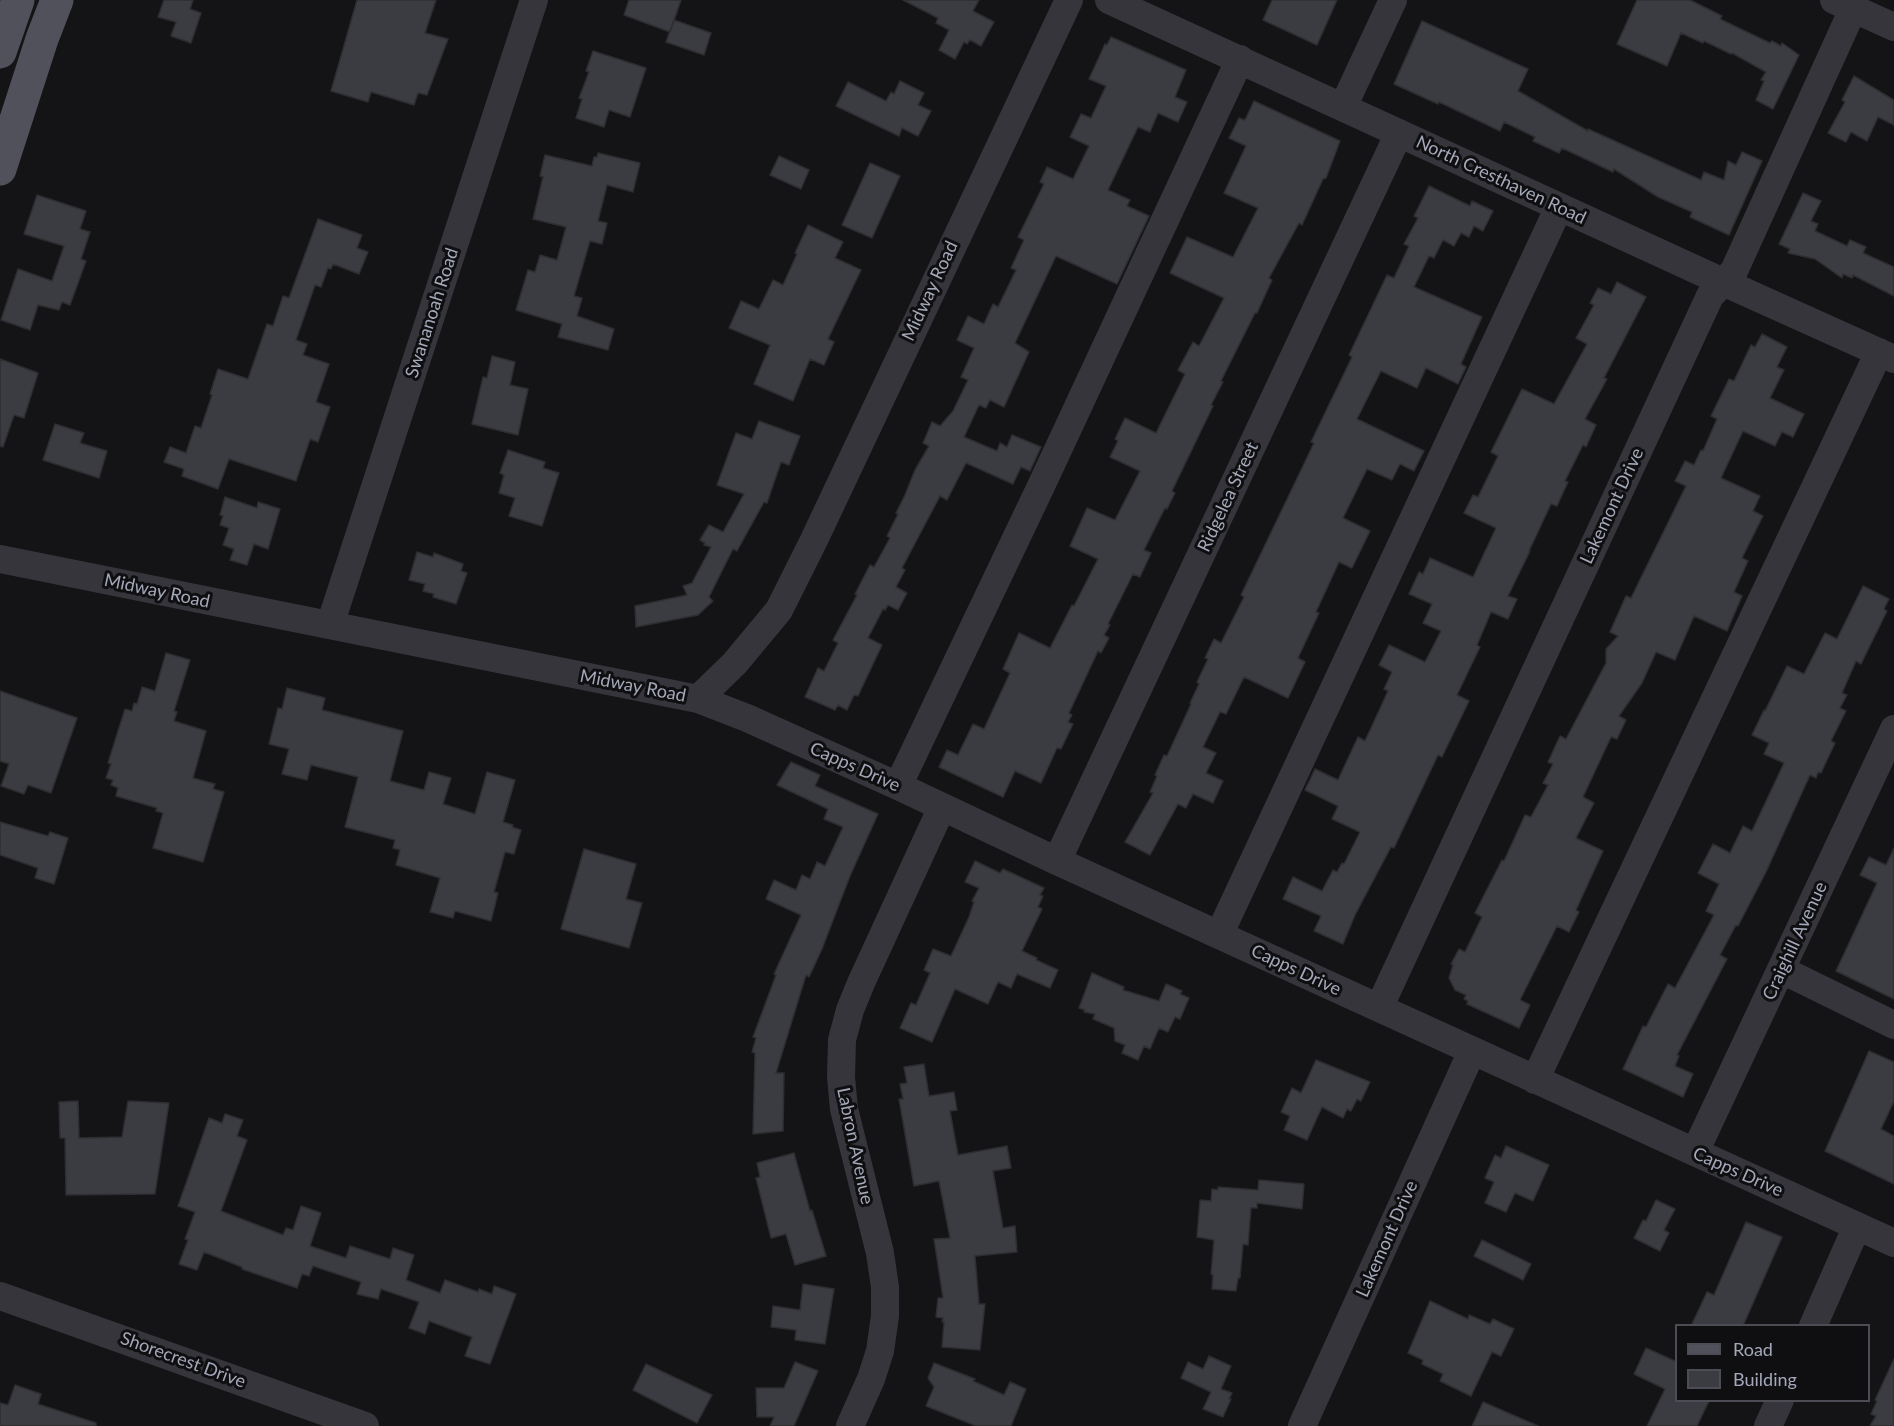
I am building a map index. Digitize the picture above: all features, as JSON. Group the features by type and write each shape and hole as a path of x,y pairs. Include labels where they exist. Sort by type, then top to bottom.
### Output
{"main road":[{"path":"0,169 57,0"}],"street":[{"name":"Swananoah Road","path":"330,625 534,0"},
{"name":"Midway Road","path":"0,559 698,699 735,663 779,610 1068,0"},
{"name":"North Cresthaven Road","path":"1109,0 1887,356"},
{"path":"1343,106 1393,0"},
{"path":"1844,4 1894,27"},
{"name":"Lakemont Drive","path":"1379,1008 1710,296 1734,271 1844,4"},
{"path":"7,26 42,39"},
{"path":"898,786 1240,60"},
{"name":"Ridgelea Street","path":"1057,861 1399,133"},
{"path":"1219,935 1559,207"},
{"path":"1535,1080 1887,356"},
{"name":"Capps Drive","path":"698,699 747,718 898,786 1057,861 1894,1243"},
{"name":"Craighill Avenue","path":"1695,1152 1894,729"},
{"name":"Labron Avenue","path":"850,1426 871,1379 880,1351 885,1316 885,1287 880,1253 844,1109 841,1077 842,1040 850,1010 861,983 942,807"},
{"path":"1782,970 1894,1025"},
{"name":"Lakemont Drive","path":"1302,1426 1472,1051"},
{"path":"1814,1324 1857,1226"},
{"name":"Shorecrest Drive","path":"0,1296 365,1426"},
{"path":"1768,1426 1780,1402"}],"building":[{"path":"164,0 193,0 190,9 201,13 191,43 171,36 176,22 158,17"},
{"path":"357,0 436,0 425,33 448,39 427,95 418,93 414,105 371,92 368,102 331,91"},
{"path":"629,0 681,0 670,32 624,15"},
{"path":"903,0 979,0 973,11 994,22 981,46 970,40 967,44 964,42 955,59 939,50 949,30 936,23 938,18"},
{"path":"1272,0 1337,0 1317,45 1263,20"},
{"path":"1637,0 1690,0 1722,16 1720,19 1770,43 1772,41 1781,46 1782,43 1799,55 1773,109 1756,100 1764,81 1761,80 1766,72 1704,41 1703,43 1681,33 1667,66 1617,44"},
{"path":"674,20 711,33 704,55 666,42"},
{"path":"1422,21 1528,69 1518,91 1588,131 1588,129 1701,180 1704,172 1724,180 1728,161 1736,165 1742,152 1762,161 1729,235 1690,217 1692,212 1658,197 1614,169 1613,172 1562,148 1559,153 1533,141 1535,137 1504,122 1500,131 1394,84"},
{"path":"1111,37 1186,70 1175,97 1187,102 1178,122 1158,113 1150,132 1138,127 1108,190 1130,200 1127,206 1149,216 1117,284 1056,256 1015,343 1029,352 1004,407 990,400 986,408 979,405 964,437 997,451 1000,443 1007,447 1012,435 1041,447 1030,471 1021,467 1013,484 966,463 947,500 940,496 902,568 905,570 896,587 907,593 898,610 888,605 885,610 883,609 868,638 882,645 858,696 854,695 847,710 838,705 835,710 805,697 818,668 824,671 838,643 833,640 870,565 874,567 890,538 887,536 898,514 896,513 915,470 929,446 923,443 932,422 940,426 953,411 968,380 961,377 974,348 957,340 968,316 984,324 993,304 998,307 1016,270 1011,268 1024,240 1018,237 1044,184 1040,182 1047,167 1073,179 1089,146 1070,137 1081,114 1091,118 1106,86 1089,79 1105,44 1107,45"},
{"path":"593,51 646,68 630,117 609,110 604,127 576,118 582,99 579,98 589,72 586,71"},
{"path":"1854,76 1894,100 1894,125 1878,117 1867,141 1851,132 1846,142 1828,133 1845,102 1842,100"},
{"path":"900,81 924,93 918,105 931,111 918,136 902,128 899,136 836,106 848,82 886,101 891,92 894,94"},
{"path":"1254,101 1340,141 1326,178 1323,179 1302,225 1299,223 1269,278 1272,280 1257,313 1221,381 1223,382 1211,405 1213,406 1172,491 1175,493 1144,550 1151,553 1140,577 1133,574 1108,624 1110,625 1104,635 1109,638 1101,653 1098,651 1069,713 1072,715 1068,722 1073,724 1061,749 1057,748 1041,783 1015,771 1003,797 939,767 947,750 958,755 973,724 984,729 1010,673 1003,669 1019,633 1050,648 1098,559 1070,546 1087,508 1115,520 1140,471 1110,457 1125,418 1156,433 1185,374 1178,370 1193,342 1199,346 1224,298 1170,273 1187,237 1233,257 1258,208 1224,193 1246,146 1229,138 1239,118 1245,120"},
{"path":"598,153 640,163 633,192 607,185 598,221 607,223 602,244 590,241 574,296 582,298 577,316 614,329 608,350 558,337 562,324 516,310 528,270 535,272 540,255 557,260 566,227 533,219 543,177 540,176 545,155 592,166 594,157 597,157"},
{"path":"779,156 809,170 801,189 770,175"},
{"path":"870,163 900,176 872,238 842,225"},
{"path":"1429,186 1470,206 1472,201 1493,211 1483,231 1474,226 1469,237 1461,233 1454,246 1443,240 1434,258 1429,256 1414,287 1482,317 1461,364 1466,367 1458,384 1426,368 1417,388 1381,371 1357,419 1424,451 1414,471 1400,464 1392,480 1367,469 1343,518 1370,531 1352,568 1339,562 1298,658 1305,662 1288,698 1244,677 1226,714 1220,712 1203,747 1216,753 1206,773 1223,781 1213,803 1193,794 1186,808 1178,804 1150,855 1125,842 1153,793 1150,792 1157,776 1155,775 1164,755 1167,756 1191,704 1199,684 1197,682 1208,659 1205,658 1214,639 1221,643 1244,597 1241,595 1314,443 1311,442 1352,357 1349,355 1387,275 1394,278 1409,246 1404,244 1418,218 1414,216"},
{"path":"1803,193 1821,201 1811,221 1818,224 1815,231 1847,246 1850,240 1866,247 1863,253 1894,267 1894,296 1853,275 1852,278 1843,274 1842,278 1815,259 1788,253 1790,249 1779,244"},
{"path":"37,195 86,211 80,229 90,232 81,259 86,261 70,305 62,302 59,310 38,305 30,330 1,320 18,269 52,281 64,246 24,234"},
{"path":"318,219 362,235 357,248 368,252 359,274 333,264 331,269 328,268 321,287 315,285 296,340 307,344 303,355 329,364 316,402 330,407 318,442 310,439 296,481 229,459 218,489 182,476 184,469 164,462 170,447 186,453 195,426 201,428 218,369 248,379 267,324 273,326 283,296 289,298"},
{"path":"808,225 843,242 835,258 861,270 828,339 834,342 824,365 810,359 793,401 754,384 770,345 729,328 741,301 759,309 773,280 783,285"},
{"path":"1617,282 1646,297 1585,419 1596,425 1586,447 1583,445 1565,481 1568,482 1557,506 1551,504 1508,596 1517,599 1508,619 1491,612 1477,645 1480,647 1457,695 1469,701 1442,757 1438,755 1394,848 1391,847 1355,915 1343,944 1314,931 1321,916 1283,899 1293,877 1322,891 1333,870 1337,872 1342,863 1344,864 1360,832 1332,819 1338,806 1305,790 1315,769 1338,780 1358,737 1365,741 1388,691 1384,689 1392,672 1379,665 1389,645 1425,662 1441,631 1423,623 1432,604 1409,594 1419,572 1423,574 1430,558 1473,577 1496,528 1464,513 1473,495 1478,497 1498,456 1491,452 1522,389 1554,404 1587,344 1576,338 1594,305 1590,303 1598,288 1611,294"},
{"path":"1762,334 1787,347 1777,367 1784,370 1770,398 1804,414 1793,437 1782,432 1775,446 1743,431 1721,478 1760,496 1753,511 1763,516 1742,558 1748,561 1734,592 1742,596 1727,631 1694,616 1675,660 1656,652 1642,683 1619,716 1626,720 1617,739 1611,737 1583,797 1594,803 1576,838 1603,851 1576,910 1579,912 1569,932 1557,926 1520,1000 1530,1005 1519,1028 1467,1004 1468,1001 1464,999 1466,995 1455,990 1449,978 1453,965 1451,964 1459,949 1465,952 1482,917 1475,913 1502,860 1504,861 1525,815 1531,817 1548,785 1543,783 1553,764 1548,762 1560,736 1566,739 1606,663 1606,649 1618,636 1610,632 1626,596 1631,598 1686,486 1675,481 1685,461 1694,465 1701,450 1703,451 1717,419 1711,416 1729,379 1734,381 1751,345 1755,347"},
{"path":"492,356 515,362 510,385 528,389 518,435 472,424 483,377 487,378"},
{"path":"0,359 38,373 24,418 14,415 3,447 0,446"},
{"path":"759,421 800,436 789,465 781,462 767,503 764,502 737,551 733,549 709,597 713,601 698,615 636,627 635,606 687,595 683,586 692,583 711,547 704,545 705,543 700,540 709,525 723,532 744,494 717,485 736,433 752,439"},
{"path":"55,424 84,433 80,443 107,451 99,478 43,460"},
{"path":"508,450 545,462 543,468 559,473 542,526 509,516 515,498 499,493 504,475 500,473"},
{"path":"225,497 257,508 258,502 280,509 268,549 254,544 247,565 230,560 234,549 223,545 229,528 220,525"},
{"path":"417,552 433,557 434,553 463,564 461,571 467,573 456,604 433,597 434,594 423,591 425,584 409,580"},
{"path":"1863,586 1889,599 1884,609 1887,611 1861,664 1856,661 1842,693 1847,695 1840,708 1846,711 1831,741 1835,743 1821,773 1818,772 1816,778 1810,775 1766,872 1720,955 1727,959 1677,1055 1679,1056 1675,1066 1693,1074 1683,1097 1623,1069 1643,1026 1646,1027 1668,984 1675,988 1714,915 1706,911 1719,884 1698,873 1713,844 1730,853 1743,826 1752,831 1784,763 1764,754 1769,743 1752,735 1764,710 1787,666 1804,674 1825,633 1837,639"},
{"path":"166,653 190,660 174,711 177,712 174,721 206,731 193,778 215,784 213,789 224,792 203,862 153,848 163,813 156,811 157,808 116,796 118,788 111,785 113,780 106,778 111,764 108,763 125,709 132,711 134,703 137,704 142,687 155,691"},
{"path":"287,688 325,698 322,710 403,731 390,781 424,790 429,772 451,778 443,804 475,814 487,772 515,780 503,822 521,830 514,854 505,852 494,892 498,893 491,921 455,911 453,918 430,912 440,878 396,865 400,850 393,848 395,840 345,827 358,777 311,765 307,780 282,774 289,749 269,744 278,708 282,709"},
{"path":"0,691 77,718 51,793 28,785 24,794 1,786 9,764 0,761"},
{"path":"791,762 820,775 815,786 878,814 850,876 822,949 809,977 806,975 776,1073 784,1073 783,1131 753,1134 755,1053 752,1052 756,1038 753,1037 776,975 774,974 801,915 766,899 774,880 796,890 802,875 810,879 817,862 825,866 843,827 824,819 828,809 777,785"},
{"path":"0,822 48,836 50,832 68,838 54,884 35,878 38,868 0,855"},
{"path":"1894,848 1894,999 1836,971 1877,883 1860,875 1869,857 1886,865"},
{"path":"584,849 636,864 626,899 642,903 629,948 561,929"},
{"path":"975,861 1000,873 1003,869 1044,888 1038,907 1042,909 1022,951 1058,970 1050,988 1017,974 1011,988 998,982 988,1004 955,989 932,1042 900,1028 911,1003 916,1005 930,973 924,970 933,949 951,956 969,917 974,902 972,901 979,888 965,882"},
{"path":"1092,973 1124,987 1123,990 1159,1001 1166,984 1182,991 1180,994 1189,998 1180,1019 1175,1017 1168,1032 1159,1028 1150,1049 1144,1046 1138,1060 1122,1053 1125,1045 1115,1041 1114,1028 1093,1019 1095,1014 1084,1012 1085,1010 1079,1008"},
{"path":"1869,1051 1894,1062 1894,1101 1881,1129 1894,1136 1894,1184 1825,1151"},
{"path":"1316,1060 1370,1082 1361,1101 1357,1099 1351,1111 1347,1109 1343,1118 1322,1107 1307,1140 1284,1130 1290,1116 1281,1112 1292,1088 1301,1093"},
{"path":"924,1064 929,1096 954,1092 957,1110 950,1111 958,1155 1007,1146 1011,1168 993,1171 1003,1228 1015,1226 1017,1252 975,1256 979,1304 985,1304 980,1350 942,1347 944,1322 942,1322 943,1318 936,1317 938,1298 943,1298 934,1239 950,1238 939,1181 914,1186 899,1099 903,1099 900,1084 907,1083 904,1067"},
{"path":"78,1101 79,1138 122,1137 128,1101 169,1103 155,1194 66,1195 65,1138 60,1138 59,1102"},
{"path":"225,1114 243,1120 237,1136 247,1140 221,1211 283,1235 286,1228 293,1230 301,1206 321,1213 310,1246 346,1258 350,1246 390,1259 393,1248 414,1255 406,1280 440,1293 445,1280 478,1292 479,1289 492,1294 494,1286 516,1294 490,1364 465,1356 472,1337 429,1321 425,1334 409,1328 419,1302 381,1289 378,1299 357,1294 361,1282 313,1266 309,1276 302,1274 297,1288 242,1269 242,1267 204,1252 197,1270 179,1264 195,1212 178,1206 209,1118 222,1123"},
{"path":"1506,1146 1549,1165 1533,1201 1515,1193 1506,1212 1485,1203 1494,1182 1485,1178 1495,1155 1501,1158"},
{"path":"794,1153 810,1211 812,1210 826,1256 795,1265 786,1234 771,1238 756,1178 760,1177 757,1163"},
{"path":"1259,1180 1304,1184 1302,1209 1257,1203 1257,1208 1251,1208 1248,1245 1243,1244 1240,1278 1238,1278 1236,1291 1212,1289 1214,1240 1197,1237 1200,1200 1211,1201 1212,1189 1218,1190 1218,1187 1258,1190"},
{"path":"1656,1200 1675,1209 1664,1230 1669,1233 1660,1251 1634,1238 1643,1220 1646,1221"},
{"path":"1746,1222 1782,1237 1744,1324 1692,1324 1707,1292 1714,1295"},
{"path":"1482,1240 1531,1264 1523,1280 1474,1256"},
{"path":"803,1284 834,1289 825,1344 795,1340 796,1330 771,1327 773,1306 800,1310"},
{"path":"1430,1301 1468,1319 1469,1315 1490,1324 1493,1319 1514,1329 1501,1356 1492,1352 1471,1396 1440,1381 1443,1374 1422,1364 1423,1360 1408,1353"},
{"path":"1646,1348 1675,1361 1675,1402 1709,1402 1697,1426 1647,1426 1665,1389 1634,1374"},
{"path":"1209,1356 1231,1366 1221,1389 1232,1393 1223,1417 1203,1409 1211,1392 1181,1378 1188,1362 1203,1369"},
{"path":"1894,1359 1894,1426 1870,1426 1876,1416 1871,1414 1877,1401 1875,1400"},
{"path":"795,1362 818,1371 794,1426 770,1426 774,1417 757,1417 756,1388 784,1388"},
{"path":"934,1363 975,1379 973,1381 1004,1395 1010,1382 1026,1389 1011,1426 976,1426 926,1406 934,1387 928,1378"},
{"path":"646,1364 712,1395 697,1423 633,1390"},
{"path":"15,1385 41,1394 38,1404 96,1423 96,1426 0,1426 0,1403 8,1405"},
{"path":"1483,1402 1538,1426 1472,1426"}]}
